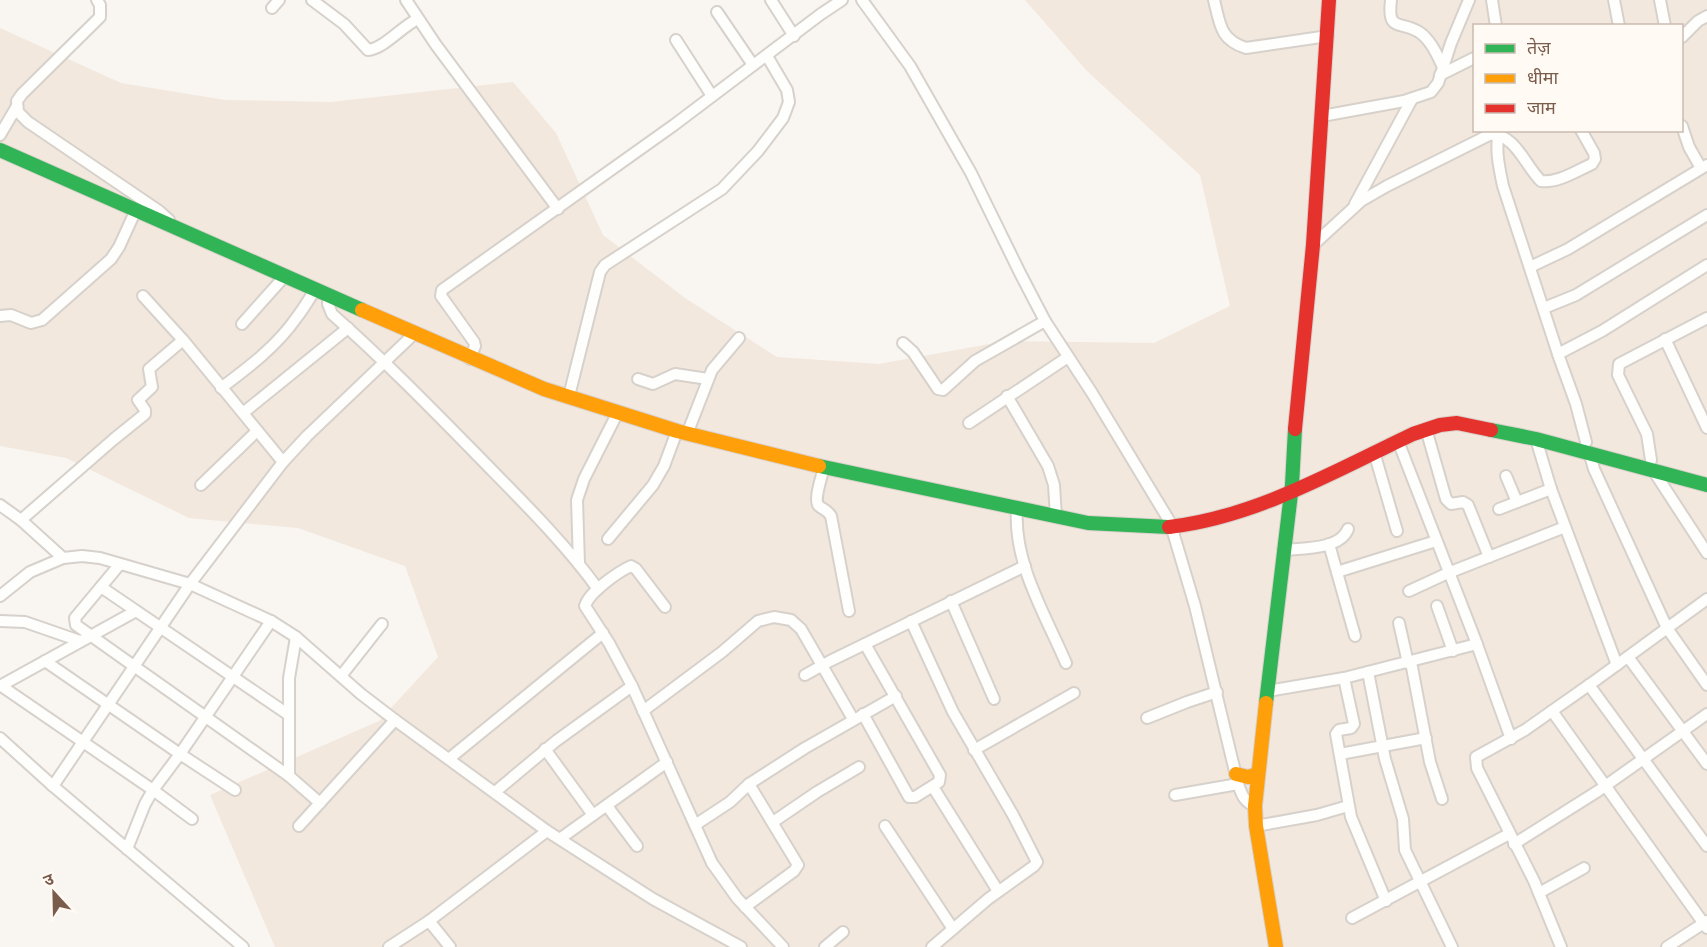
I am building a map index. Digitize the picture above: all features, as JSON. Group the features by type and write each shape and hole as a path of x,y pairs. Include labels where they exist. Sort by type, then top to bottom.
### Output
{"main road":[{"path":"1275,947 1256,826 1255,806 1291,488 1298,387 1313,245 1329,0"},
{"path":"0,150 135,212 526,382 682,433 824,468 1088,523 1154,526 1171,524 1235,507 1291,488 1440,424 1457,423 1587,447"},
{"path":"1291,488 1358,452 1418,424 1438,418 1482,420 1651,464 1707,476"},
{"path":"1651,464 1707,485"},
{"path":"1237,779 1258,774"}],"street":[{"path":"0,135 22,94 100,17 100,5 97,0"},
{"path":"312,0 344,24 368,50 379,46 408,23 418,19"},
{"path":"406,0 558,209"},
{"path":"771,0 794,36"},
{"path":"470,359 475,346 474,342 441,296 442,290 558,209 842,0"},
{"path":"862,0 899,48 954,142 1045,321 1171,524 1188,579 1237,779 1245,800 1248,804 1255,806"},
{"path":"1214,0 1220,26 1225,36 1235,44 1246,48 1328,36"},
{"path":"1390,0 1390,19 1399,26 1418,31 1424,36 1432,45 1442,71"},
{"path":"1322,116 1412,99 1431,92 1442,71 1450,43 1469,0"},
{"path":"1492,0 1496,24"},
{"path":"1614,0 1620,24"},
{"path":"1660,0 1665,24"},
{"path":"717,12 753,65"},
{"path":"1683,36 1698,21 1707,16"},
{"path":"676,40 712,96"},
{"path":"569,396 600,272 605,265 722,189 747,164 783,118 789,97 767,56"},
{"path":"1442,71 1473,58"},
{"path":"1352,209 1412,99"},
{"path":"16,106 21,117 159,211 169,220 171,227"},
{"path":"1530,267 1568,249 1704,166 1689,147 1683,129"},
{"path":"1313,245 1361,201 1476,141 1498,132"},
{"path":"1498,132 1516,148 1541,181 1549,182 1592,164 1595,159 1594,153 1582,132"},
{"path":"1498,132 1497,158 1503,186 1576,404 1594,470 1667,628 1707,685"},
{"path":"0,316 11,315 31,323 42,320 111,259 135,212"},
{"path":"1544,308 1576,295 1707,215"},
{"path":"1558,354 1602,331 1707,265"},
{"path":"242,324 284,277"},
{"path":"221,388 269,350 297,318 315,290"},
{"path":"329,295 329,309 385,361 548,527 598,589"},
{"path":"143,296 183,340 283,462"},
{"path":"1707,318 1624,360 1618,369 1618,375 1647,434 1651,464 1707,553"},
{"path":"903,343 913,352 938,389 943,390 975,362 1045,321"},
{"path":"243,413 348,328"},
{"path":"53,786 190,584 283,462 307,436 415,333"},
{"path":"608,539 653,485 717,363 740,338"},
{"path":"1665,339 1707,428"},
{"path":"21,520 145,414 138,400 152,387 149,369 183,340"},
{"path":"969,423 1068,357"},
{"path":"638,379 653,384 666,376 675,374 708,379"},
{"path":"1007,396 1048,466 1054,485 1056,517"},
{"path":"579,564 577,500 584,479 618,412"},
{"path":"1426,429 1446,499 1451,504 1463,502 1468,505 1489,557"},
{"path":"201,485 257,431"},
{"path":"1536,439 1551,489 1617,665"},
{"path":"1398,441 1477,644 1511,739"},
{"path":"1374,452 1397,531"},
{"path":"824,468 816,501 831,516 849,611"},
{"path":"1506,476 1517,502"},
{"path":"1499,509 1551,489"},
{"path":"0,505 21,520 63,558"},
{"path":"1017,509 1017,529 1024,566 1066,663"},
{"path":"1409,591 1448,573 1565,527"},
{"path":"1283,550 1329,544 1342,538 1348,529"},
{"path":"1337,572 1436,541"},
{"path":"1329,544 1355,636"},
{"path":"0,596 30,572 63,558 82,556 100,558 190,584 271,621 296,637 395,720 548,831 653,900 733,945"},
{"path":"85,639 74,622 120,564"},
{"path":"804,675 1024,566"},
{"path":"665,607 634,567 627,567 598,589 587,600 585,606 603,633 632,686 712,863 745,907 783,947"},
{"path":"101,587 289,715"},
{"path":"1561,947 1539,893 1475,761 1479,754 1511,739 1707,599"},
{"path":"951,602 994,699"},
{"path":"1437,606 1453,651"},
{"path":"136,611 0,686 192,819"},
{"path":"643,711 722,652 758,621 774,617 791,620 806,634 822,665 909,797 915,797 933,787 940,780 940,775 865,644"},
{"path":"0,621 25,622 85,639 133,667 289,776 320,803"},
{"path":"128,849 145,804 153,790 271,621"},
{"path":"911,621 950,707 1013,815 1037,862 998,891 932,947"},
{"path":"1399,623 1410,663 1430,762 1442,799"},
{"path":"341,676 382,624"},
{"path":"450,758 603,633"},
{"path":"289,776 289,678 296,637"},
{"path":"1268,691 1344,678 1410,663 1477,644"},
{"path":"1628,657 1707,764"},
{"path":"45,661 235,790"},
{"path":"1368,672 1382,746 1402,819 1405,850 1452,947"},
{"path":"1344,678 1354,724 1351,728 1336,732 1348,807 1386,901"},
{"path":"1589,685 1707,846"},
{"path":"495,792 545,749 632,686"},
{"path":"1148,718 1217,692"},
{"path":"974,750 1074,693"},
{"path":"694,825 730,802 749,784 896,696"},
{"path":"1552,711 1604,786 1706,924 1667,947"},
{"path":"1352,918 1511,839 1604,786 1707,714"},
{"path":"299,826 395,720"},
{"path":"0,738 53,786 243,947"},
{"path":"1340,754 1426,738"},
{"path":"545,749 593,815"},
{"path":"561,838 667,762"},
{"path":"773,822 859,767"},
{"path":"1175,795 1237,779"},
{"path":"745,907 798,868 797,861 749,784"},
{"path":"933,787 998,891"},
{"path":"607,806 637,846"},
{"path":"1256,826 1348,807"},
{"path":"885,826 953,929"},
{"path":"390,947 429,921 548,831"},
{"path":"1539,893 1584,868"},
{"path":"429,921 450,947"},
{"path":"825,947 843,932"}],"shaded area":[{"path":"1025,0 1707,0 1707,947 275,947 210,795 379,721 438,657 405,566 298,528 189,518 66,458 0,446 0,28 121,83 225,100 331,102 513,82 556,133 603,235 685,298 777,357 879,364 1006,341 1154,343 1230,306 1200,175 1087,71"}],"traffic: fast":[{"path":"0,150 362,310"},
{"path":"1266,703 1292,485 1295,429"},
{"path":"1491,430 1536,439 1707,485"},
{"path":"819,466 1088,523 1169,527"}],"traffic: slow":[{"path":"362,310 544,389 677,431 819,466"},
{"path":"1266,703 1255,806 1256,826 1276,947"},
{"path":"1236,774 1248,777 1258,774"}],"traffic: jam":[{"path":"1295,429 1313,245 1329,0"},
{"path":"1169,527 1201,522 1264,503 1413,434 1440,425 1457,423 1491,430"}]}
